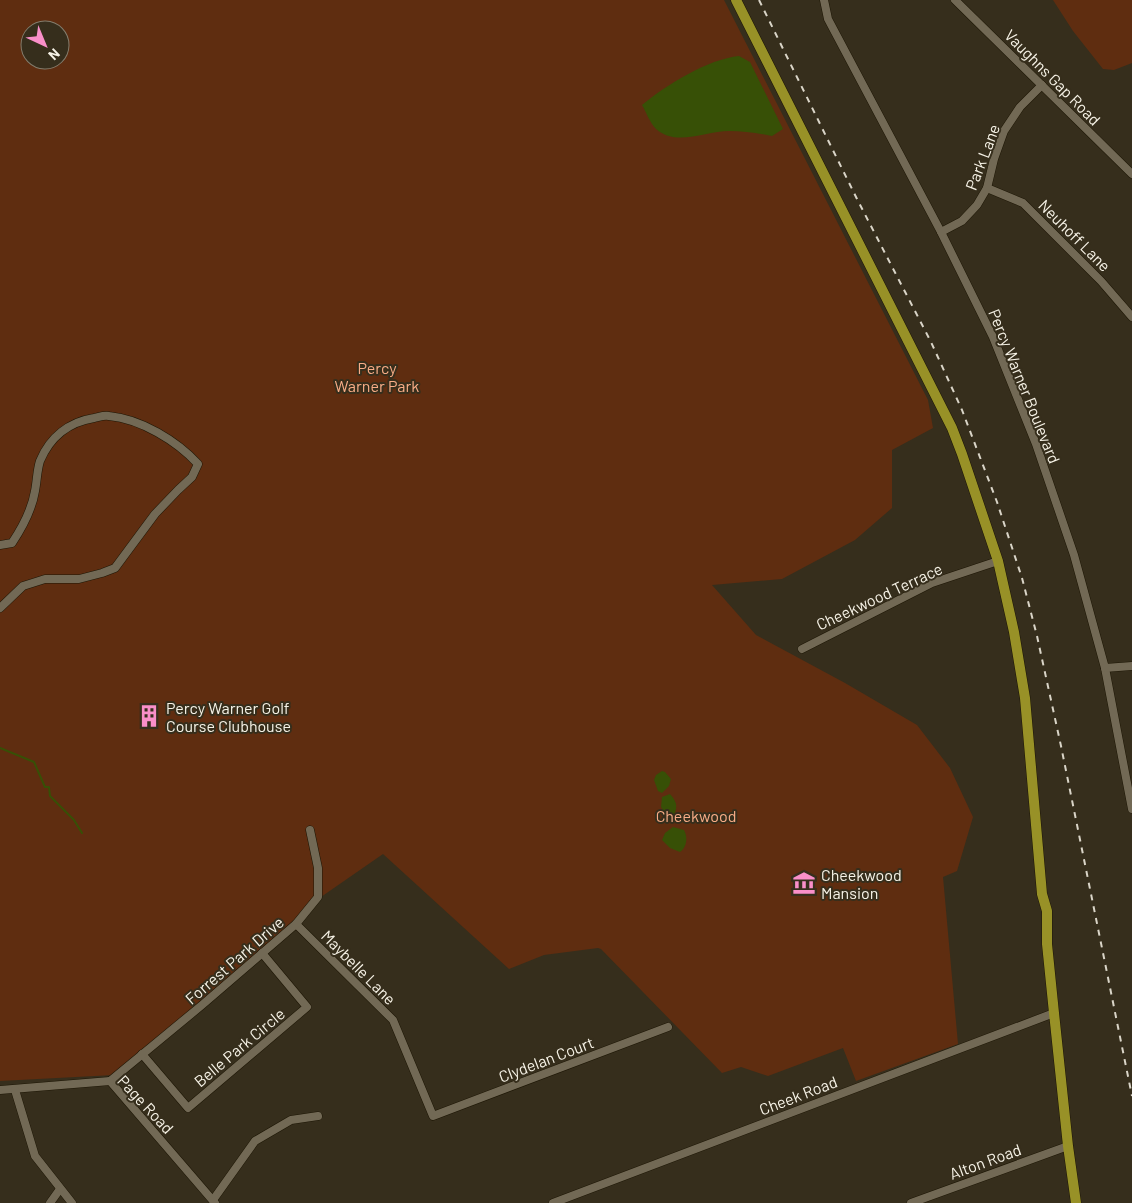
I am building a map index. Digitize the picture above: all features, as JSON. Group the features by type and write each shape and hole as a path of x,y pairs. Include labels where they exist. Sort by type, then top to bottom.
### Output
{"main road":[{"path":"736,0 952,428 998,562 1014,632 1025,698 1042,894 1047,911 1047,944 1068,1146 1076,1203"}],"street":[{"name":"Percy Warner Boulevard","path":"824,0 828,19 941,232 993,337 1036,444 1074,555 1105,668 1132,809"},
{"name":"Vaughns Gap Road","path":"955,0 1132,174"},
{"name":"Park Lane","path":"941,232 962,221 977,205 987,188 994,159 1004,131 1020,107 1042,85"},
{"name":"Neuhoff Lane","path":"987,188 1023,203 1101,281 1132,317"},
{"path":"0,545 12,543 18,534 35,493 40,462 54,437 67,426 89,419 108,416 142,425 171,440 198,464 192,478 155,514 115,568 79,579 45,579 23,586 0,608"},
{"name":"Cheekwood Terrace","path":"802,648 932,583 998,562"},
{"path":"1105,668 1132,666"},
{"name":"Forrest Park Drive","path":"110,1081 296,924 318,897 318,868 310,830"},
{"name":"Maybelle Lane","path":"296,924 392,1020 433,1116"},
{"name":"Belle Park Circle","path":"142,1054 188,1108 307,1007 262,953"},
{"name":"Cheek Road","path":"553,1203 1054,1013"},
{"name":"Clydelan Court","path":"433,1116 668,1027"},
{"name":"Page Road","path":"0,1090 110,1081 214,1201"},
{"path":"15,1090 35,1156 72,1203"},
{"path":"214,1201 255,1141 291,1120 318,1116"},
{"name":"Alton Road","path":"911,1203 1068,1146"},
{"path":"50,1203 60,1188"}],"green space":[{"name":"Percy Warner Park","path":"0,0 724,0 928,400 933,428 892,450 892,508 855,540 782,579 712,585 756,635 845,683 917,725 950,768 973,817 957,871 943,877 958,1044 856,1081 843,1048 768,1076 741,1067 722,1073 601,949 544,955 509,969 383,854 308,906 301,915 114,1075 0,1081"},
{"path":"1053,0 1132,0 1132,63 1114,70 1103,69 1073,31"}],"shaded area":[{"path":"739,56 750,62 783,129 772,136 729,131 682,138 664,134 654,127 642,105 663,89 688,74 714,62"},
{"path":"662,771 671,779 669,786 662,793 658,791 654,780 656,775"},
{"path":"670,794 675,800 676,806 672,819 669,819 661,807 662,797"},
{"path":"673,827 684,830 685,833 685,845 680,852 670,848 662,840 665,833"}],"waterway":[{"path":"0,748 34,762 45,787 49,787 50,796 74,820 82,833"}],"railway":[{"path":"759,0 857,199 931,342 962,410 997,502 1022,578 1037,636 1132,1096"}],"place":[{"name":"Percy Warner Golf Course Clubhouse","path":"149,716"},
{"name":"Cheekwood Mansion","path":"804,883"}],"park label":[{"name":"Cheekwood","path":"696,815"}]}
